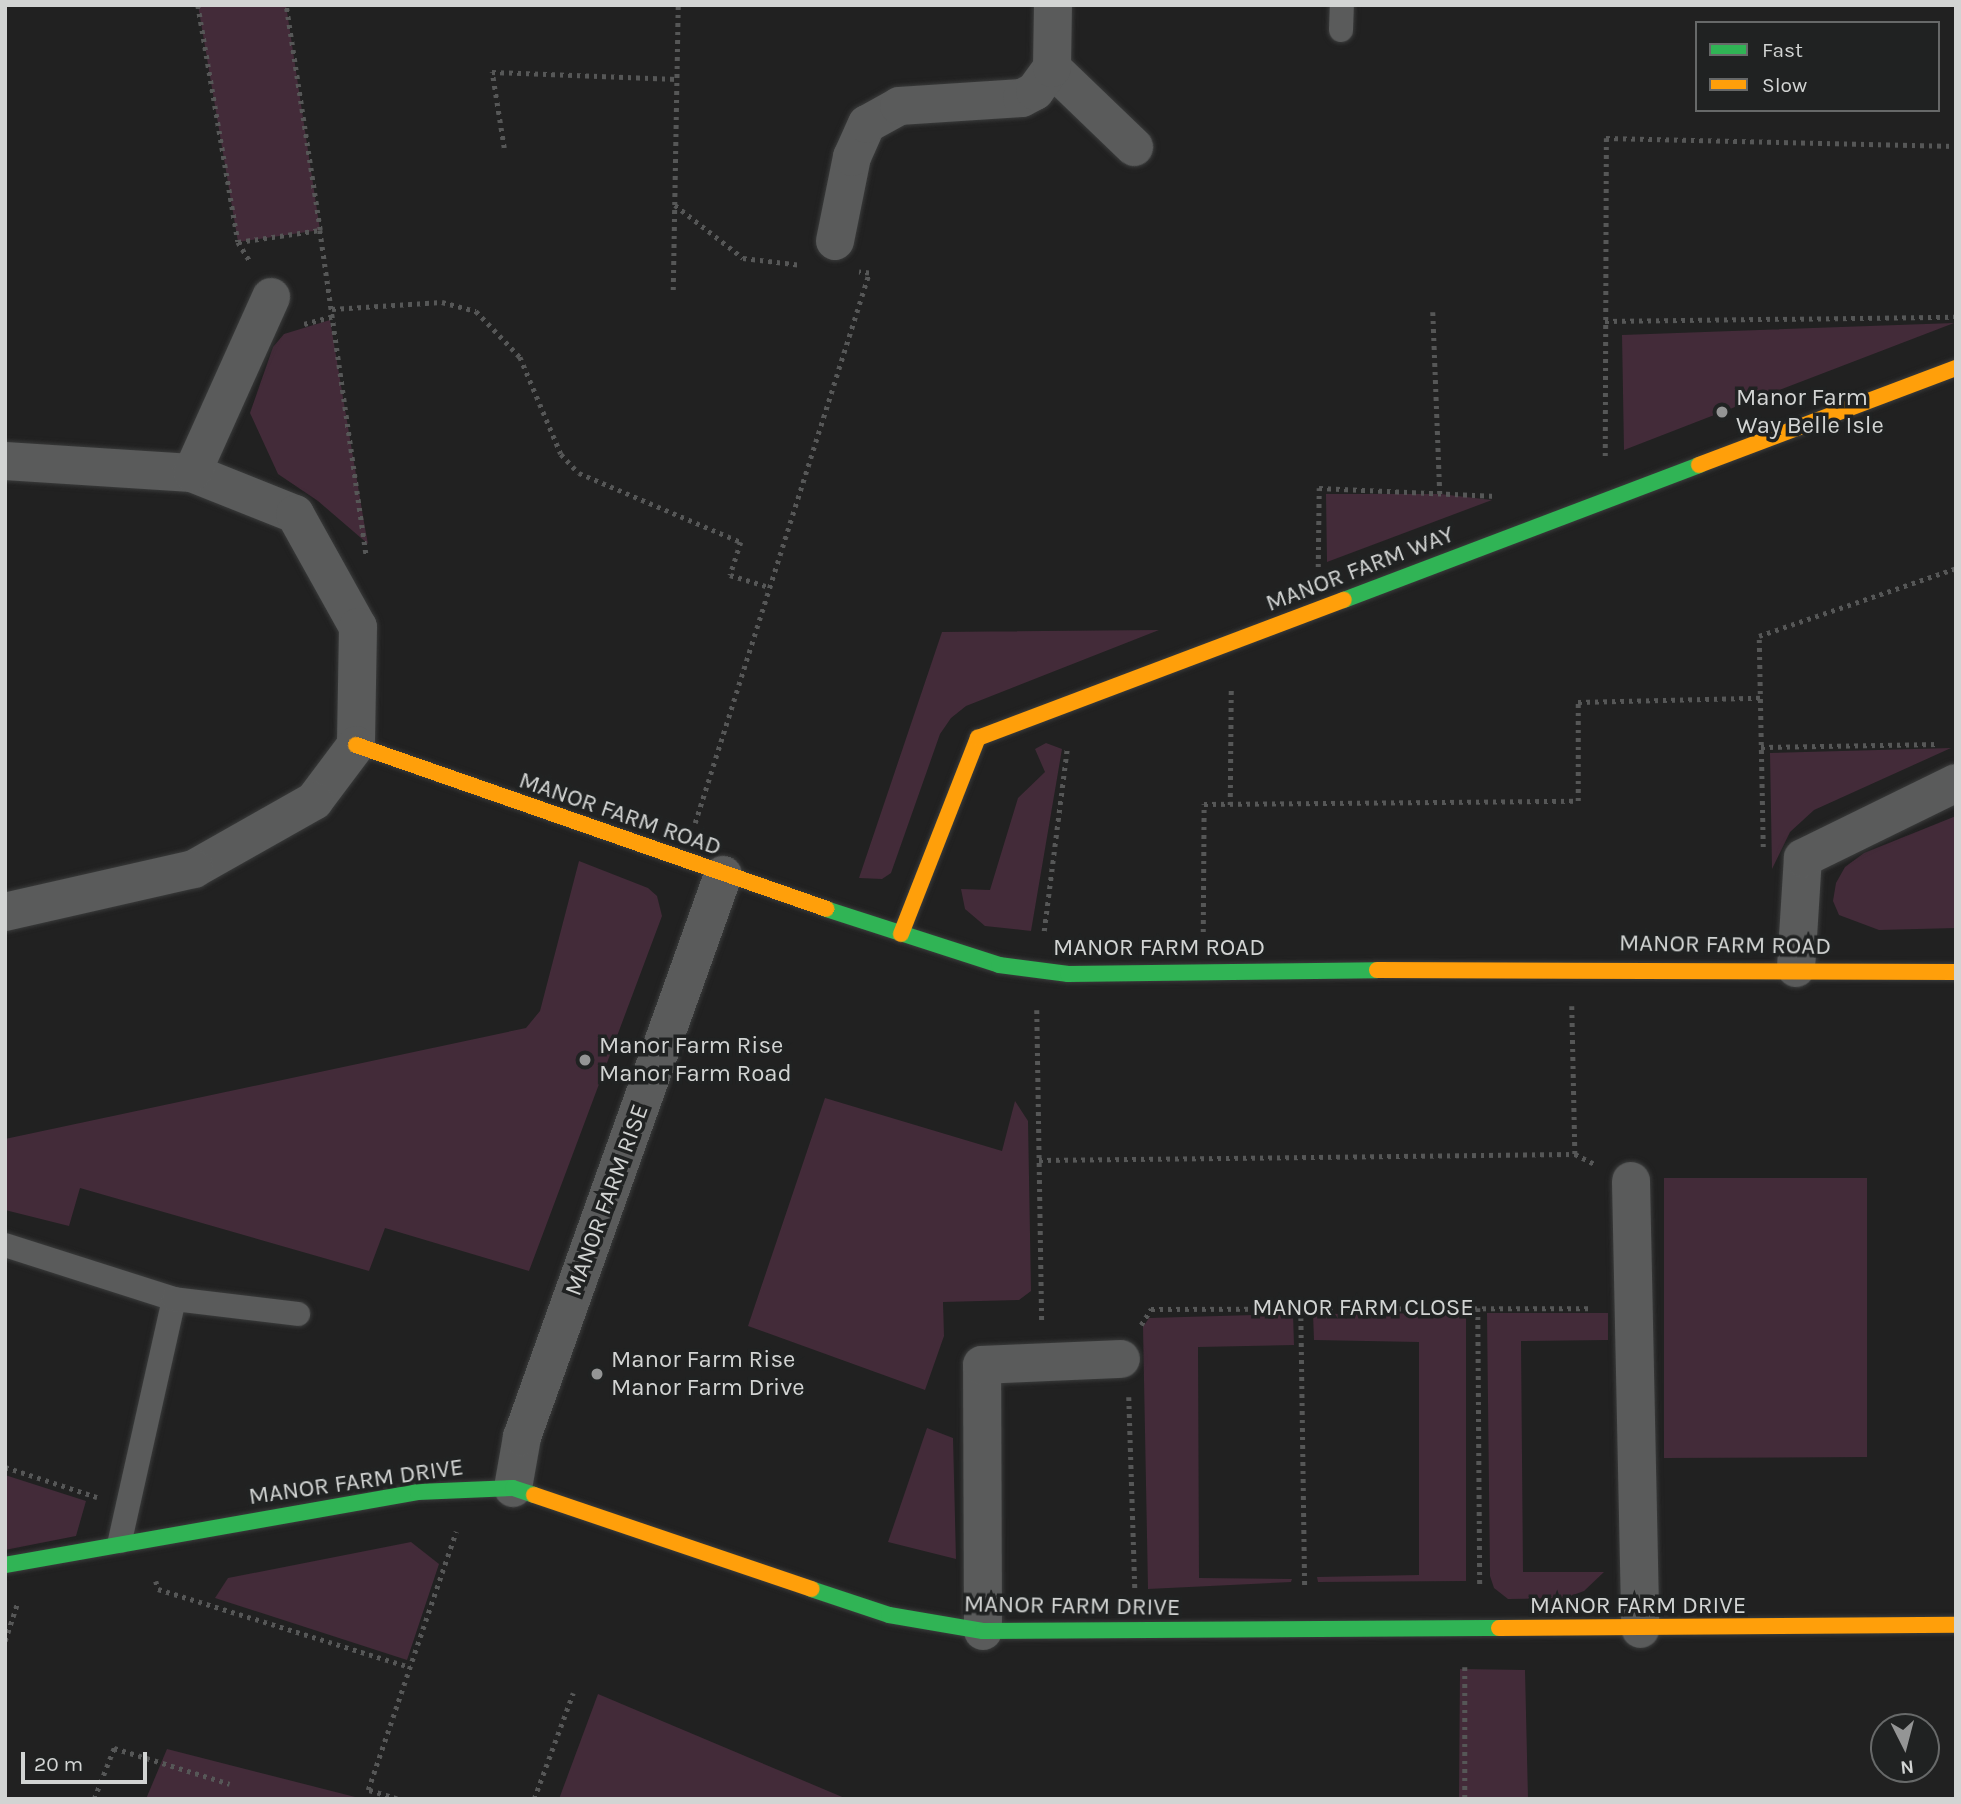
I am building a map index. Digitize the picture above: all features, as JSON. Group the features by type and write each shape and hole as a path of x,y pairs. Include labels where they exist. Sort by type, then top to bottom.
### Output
{"street":[{"path":"845,256 852,157 867,124 899,106 1022,98 1046,81 1052,68 1053,5"},
{"path":"1052,68 1134,148"},
{"path":"192,473 271,297"},
{"name":"MANOR FARM WAY","path":"901,934 978,738 1956,368"},
{"path":"5,461 192,473 295,514 358,627 356,745 314,801 194,869 5,912"},
{"name":"MANOR FARM ROAD","path":"356,745 723,875 999,965 1039,970 1203,972 1572,967 1956,972"},
{"path":"1796,968 1803,858 1956,783"},
{"name":"MANOR FARM RISE","path":"513,1488 522,1437 723,875"},
{"path":"1632,1181 1640,1629"},
{"path":"984,1631 982,1364 1121,1359"},
{"name":"MANOR FARM DRIVE","path":"5,1565 120,1541 418,1492 513,1488 889,1615 984,1631 1956,1625"}],"lane":[{"path":"5,1245 174,1299 298,1314"},
{"path":"120,1541 174,1299"}],"path":[{"path":"198,5 238,242 271,297"},
{"path":"286,5 367,565"},
{"path":"673,290 678,5"},
{"path":"504,148 492,72 677,79"},
{"path":"1605,501 1606,138 1956,146"},
{"path":"675,205 743,258 805,265"},
{"path":"238,242 320,230"},
{"path":"683,861 869,273 845,256"},
{"path":"332,309 442,302 476,310 520,357 561,454 579,473 741,542 730,575 769,587"},
{"path":"1433,312 1440,494"},
{"path":"1605,321 1956,317"},
{"path":"1317,610 1319,488 1509,497"},
{"path":"1763,850 1759,636 1956,568"},
{"path":"1230,804 1232,642"},
{"path":"1203,972 1203,804 1578,801 1578,702 1760,698"},
{"path":"1039,970 1073,702"},
{"path":"1761,747 1942,744"},
{"path":"1572,967 1576,1154"},
{"path":"1035,1049 1043,1362"},
{"path":"1039,1160 1576,1154 1632,1181"},
{"name":"MANOR FARM CLOSE","path":"1121,1359 1151,1309 1634,1307"},
{"path":"1465,1799 1472,1630 1478,1308"},
{"path":"1301,1309 1305,1630"},
{"path":"1121,1359 1131,1406 1135,1631"},
{"path":"5,1466 128,1507"},
{"path":"397,1799 369,1790 470,1488"},
{"path":"150,1537 158,1589 410,1667"},
{"path":"534,1799 573,1693"},
{"path":"94,1799 114,1748 230,1784"}],"shaded area":[{"path":"198,5 286,5 320,230 238,242"},
{"path":"330,320 368,544 318,501 278,474 250,413 273,347 284,334"},
{"path":"1954,323 1722,412 1624,450 1622,335"},
{"path":"1326,494 1440,494 1492,500 1327,562"},
{"path":"1159,630 966,706 951,718 940,734 891,873 882,879 859,878 942,632"},
{"path":"1046,743 1062,749 1031,931 985,926 965,909 961,889 990,890 1018,798 1045,772 1035,749"},
{"path":"1951,748 1814,810 1790,832 1772,869 1770,753"},
{"path":"1956,816 1956,928 1879,930 1839,915 1833,901 1836,883 1845,867 1864,853"},
{"path":"579,861 648,888 657,896 662,916 529,1271 385,1228 369,1271 80,1188 69,1226 5,1210 5,1139 526,1028 540,1011"},
{"path":"825,1098 1002,1151 1015,1101 1028,1121 1031,1291 1019,1300 943,1302 944,1336 925,1390 748,1326"},
{"path":"1664,1178 1867,1178 1867,1457 1664,1458"},
{"path":"1466,1313 1466,1581 1318,1582 1317,1577 1419,1575 1419,1342 1314,1340 1313,1314"},
{"path":"1487,1313 1608,1313 1608,1340 1521,1341 1523,1572 1604,1572 1584,1591 1565,1598 1508,1599 1494,1588 1490,1576"},
{"path":"1293,1314 1294,1345 1198,1347 1199,1578 1292,1579 1291,1582 1148,1589 1143,1327 1149,1318"},
{"path":"927,1428 953,1438 956,1559 888,1542"},
{"path":"5,1475 86,1501 76,1536 5,1550"},
{"path":"411,1542 439,1564 407,1660 215,1598 228,1578"},
{"path":"1460,1669 1525,1670 1528,1799 1459,1799"},
{"path":"598,1694 847,1799 559,1799"},
{"path":"167,1749 363,1799 146,1799"}],"traffic: fast":[{"path":"1344,600 1699,465"},
{"path":"826,909 999,965 1068,974 1377,970"},
{"path":"5,1565 418,1492 513,1488 534,1495"},
{"path":"811,1589 889,1615 983,1631 1499,1628"}],"traffic: slow":[{"path":"1699,465 1956,368"},
{"path":"901,934 978,738 1344,600"},
{"path":"356,745 826,909"},
{"path":"1377,970 1956,972"},
{"path":"534,1495 811,1589"},
{"path":"1499,1628 1956,1625"}],"place":[{"name":"Manor Farm Way Belle Isle","path":"1722,412"},
{"name":"Manor Farm Rise Manor Farm Road","path":"585,1060"},
{"name":"Manor Farm Rise Manor Farm Drive","path":"597,1374"}]}
